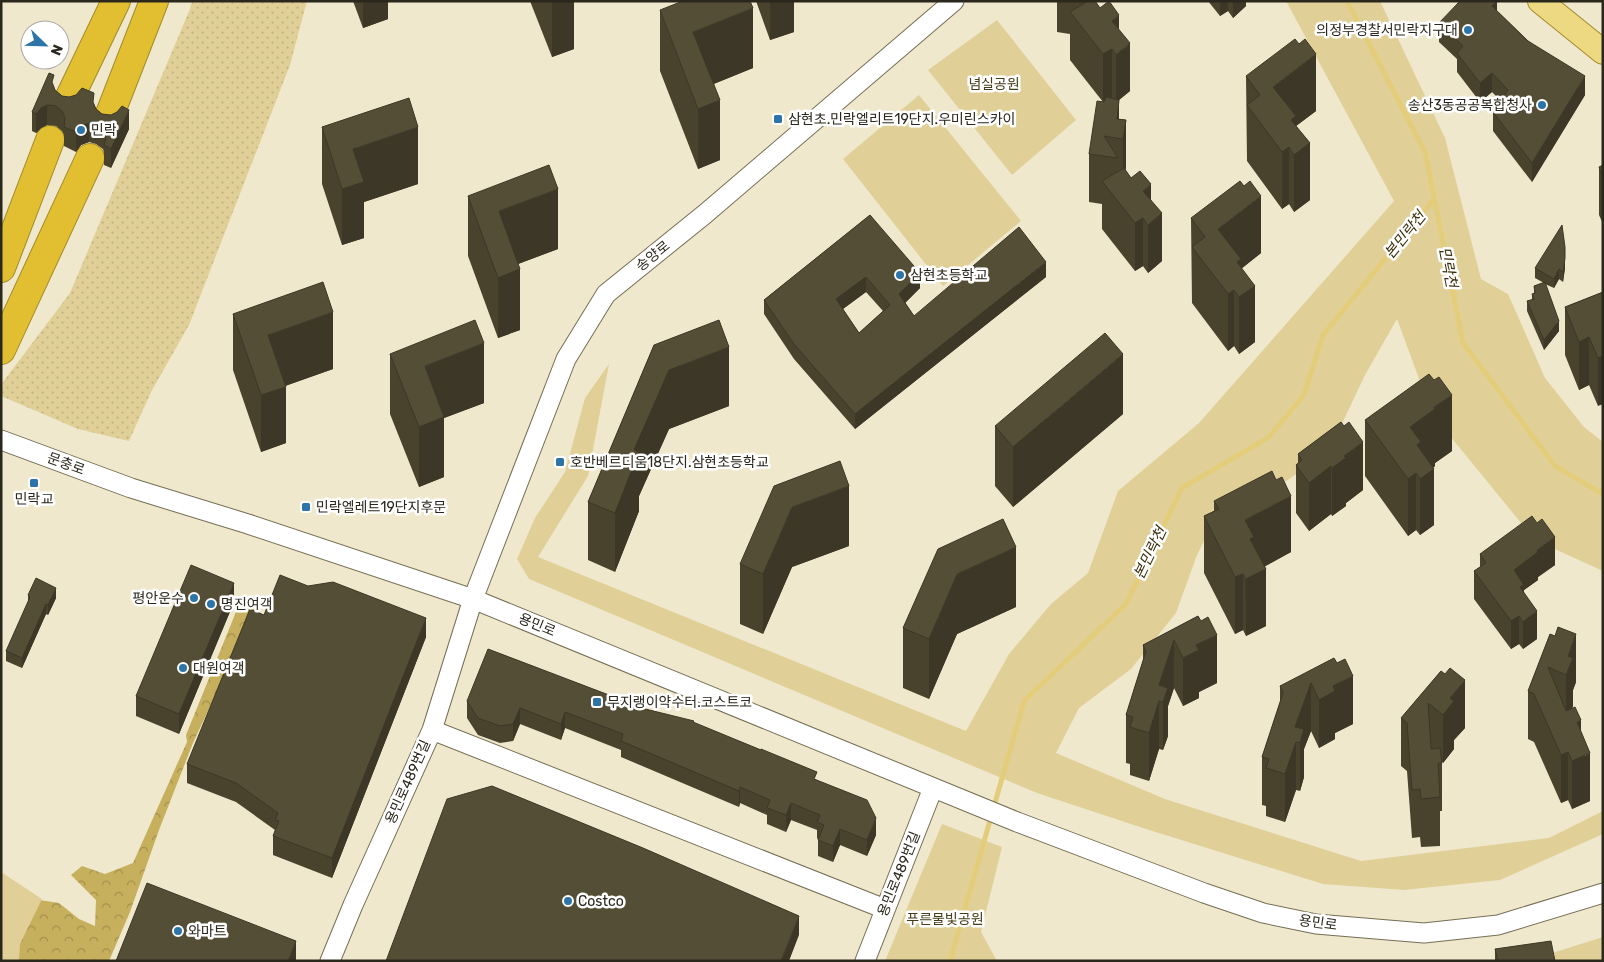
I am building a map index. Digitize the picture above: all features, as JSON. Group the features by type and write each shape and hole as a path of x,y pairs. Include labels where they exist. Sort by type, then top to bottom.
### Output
{"highway":[{"path":"68,101 116,1"},
{"path":"108,119 154,1"},
{"path":"1,268 50,140"},
{"path":"1,350 90,158"}],"main road":[{"path":"1540,1 1603,52"}],"street":[{"name":"송양로","path":"473,599 566,359 606,294 705,214 954,1"},
{"name":"문충로","path":"1,440 131,488"},
{"name":"용민로","path":"131,488 248,524 473,599 999,815 1204,893 1263,913 1316,924 1424,933 1498,925 1603,893"},
{"name":"용민로489번길","path":"330,961 353,905 432,730 473,599"},
{"path":"432,730 885,909"},
{"name":"용민로489번길","path":"865,961 933,788"}],"green space":[{"path":"192,1 307,1 290,65 189,325 151,392 129,441 78,429 1,396 3,382 70,293"},
{"path":"1286,1 1380,1 1445,138 1481,279 1508,294 1545,378 1584,427 1603,442 1603,571 1535,540 1432,414 1397,319 1365,375 1330,449 1277,488 1214,521 1197,555 1176,613 1131,669 1079,708 1056,753 1165,799 1361,861 1549,838 1603,811 1603,834 1500,880 1404,890 1323,884 1037,793 529,579 517,559 535,518 565,472 585,398 609,364 588,476 538,557 966,731 1009,654 1051,604 1088,573 1118,491 1199,423 1394,201"},
{"name":"념실공원","path":"997,20 1076,120 1012,175 928,70"},
{"path":"919,95 1021,221 943,286 843,159"},
{"path":"240,602 256,608 193,743 130,912 109,961 1,961 1,888 20,897 59,903 79,919 95,926 96,900 71,875 82,866 105,874 133,863 187,742 186,735"},
{"name":"푸른물빛공원","path":"942,824 1002,847 981,932 997,961 885,961"},
{"path":"1,872 42,899 20,944 19,961 1,961"},
{"path":"1603,937 1603,961 1527,961"}],"building":[{"path":"683,1 750,1 753,8 693,32 720,100 698,109 660,10"},
{"path":"1088,1 1095,1 1100,8 1109,1 1119,15 1112,21 1130,43 1116,55 1112,49 1103,54 1070,12"},
{"name":"송산3동공공복합청사","path":"1460,1 1497,1 1492,6 1528,41 1585,76 1532,163 1493,112 1508,90 1492,73 1480,83 1457,53 1463,46 1439,23"},
{"path":"1295,39 1299,44 1305,39 1316,54 1273,87 1296,116 1291,120 1310,143 1294,155 1289,147 1282,152 1247,105 1260,95 1246,76"},
{"path":"49,73 54,75 52,82 55,90 62,96 76,95 82,88 94,93 93,102 96,109 102,114 111,115 122,106 129,110 111,149 104,145 106,138 103,130 96,124 89,123 81,126 76,132 64,127 65,118 62,111 56,106 47,105 36,114 32,112"},
{"path":"1106,97 1119,100 1117,119 1126,120 1123,139 1104,136 1118,158 1089,154 1097,101 1104,102"},
{"path":"409,98 418,127 353,149 364,182 342,189 322,127"},
{"path":"549,165 558,189 499,211 520,269 498,278 468,196"},
{"path":"1603,165 1603,176 1599,167"},
{"path":"1124,168 1131,178 1140,171 1151,184 1143,191 1162,213 1148,225 1143,218 1135,223 1102,181"},
{"path":"1240,181 1244,186 1250,181 1261,196 1218,229 1241,259 1237,262 1255,286 1239,297 1234,290 1228,294 1192,247 1205,237 1191,218"},
{"path":"870,215 920,273 899,294 914,316 1019,227 1046,262 855,414 794,344 764,300","holes":["866,277 890,305 859,333 836,299"]},
{"path":"1562,225 1565,247 1563,272 1559,269 1554,279 1535,268"},
{"path":"323,282 333,312 268,335 286,387 261,395 233,314"},
{"path":"1545,282 1559,321 1544,340 1527,301 1534,299 1532,294 1535,293 1534,286"},
{"path":"1603,292 1603,356 1598,358 1589,337 1579,342 1565,307"},
{"path":"475,320 484,343 425,366 444,417 419,427 390,354"},
{"path":"719,320 729,347 669,370 634,450 639,452 615,513 588,502 654,345"},
{"path":"1105,333 1123,354 1013,447 995,426"},
{"path":"1429,374 1434,380 1439,377 1452,395 1410,427 1421,442 1417,445 1434,469 1420,479 1416,473 1408,479 1365,420"},
{"path":"1341,422 1344,426 1349,422 1363,442 1344,456 1346,458 1332,468 1331,466 1309,483 1296,465 1302,460 1298,454"},
{"path":"840,461 849,486 792,507 763,574 740,564 774,486"},
{"path":"1272,471 1276,480 1282,477 1291,496 1245,520 1254,537 1250,539 1266,569 1246,579 1243,574 1235,577 1204,516 1219,509 1214,501"},
{"path":"1532,516 1537,523 1542,519 1555,537 1514,570 1524,585 1520,587 1537,611 1523,622 1519,616 1511,621 1474,571 1486,563 1480,554"},
{"path":"1003,519 1016,547 957,574 929,639 903,628 938,549"},
{"path":"191,565 234,583 179,714 136,696"},
{"path":"280,575 308,586 333,582 426,618 332,858 273,836 279,821 275,820 278,813 236,783 187,764 250,609 264,615"},
{"path":"36,578 56,588 48,605 46,604 22,658 6,651 30,597 28,595"},
{"path":"1198,616 1201,621 1208,617 1217,635 1196,645 1199,650 1183,658 1174,640 1159,685 1168,688 1163,702 1159,701 1149,733 1130,727 1133,717 1126,715 1146,651 1143,645"},
{"path":"1558,627 1576,634 1568,656 1573,658 1566,675 1548,667 1566,711 1575,707 1581,720 1577,722 1590,753 1572,761 1568,752 1561,755 1534,694 1528,691 1550,634 1555,636"},
{"path":"488,649 622,700 621,703 694,721 817,772 814,779 867,800 876,818 867,840 840,829 833,846 818,840 824,825 817,822 820,815 791,803 786,815 767,808 770,800 740,787 739,791 621,741 623,734 565,712 561,724 520,708 513,724 500,726 478,718 467,701"},
{"path":"1334,658 1337,663 1345,659 1353,676 1333,686 1335,691 1319,700 1311,683 1295,727 1304,729 1300,743 1296,742 1285,774 1266,768 1269,759 1262,757 1283,693 1280,686"},
{"path":"1450,668 1465,680 1450,698 1454,701 1443,715 1428,703 1431,749 1440,748 1442,763 1438,763 1440,797 1421,799 1420,789 1412,790 1407,723 1401,718 1441,671 1445,674"},
{"name":"Costco","path":"492,786 643,848 799,916 781,961 386,961 447,799"},
{"path":"147,883 296,941 288,961 116,961"},
{"path":"1551,941 1555,961 1498,961 1495,949"}],"waterway":[{"name":"민락천","path":"1347,1 1425,152 1463,343 1555,466 1603,494"},
{"name":"본민락천","path":"950,961 1024,701 1126,604 1182,488 1269,437 1304,395 1323,335 1434,199"}],"place":[{"name":"의정부경찰서민락지구대","path":"1468,30"},
{"name":"송산3동공공복합청사","path":"1542,105"},
{"name":"삼현초.민락엘리트19단지.우미린스카이","path":"778,119"},
{"name":"민락","path":"81,130"},
{"name":"삼현초등학교","path":"900,275"},
{"name":"호반베르디움18단지.삼현초등학교","path":"560,462"},
{"name":"민락교","path":"34,483"},
{"name":"민락엘레트19단지후문","path":"306,507"},
{"name":"평안운수","path":"194,598"},
{"name":"명진여객","path":"211,604"},
{"name":"대원여객","path":"183,668"},
{"name":"무지랭이약수터.코스트코","path":"597,702"},
{"name":"Costco","path":"568,901"},
{"name":"와마트","path":"178,931"}]}
